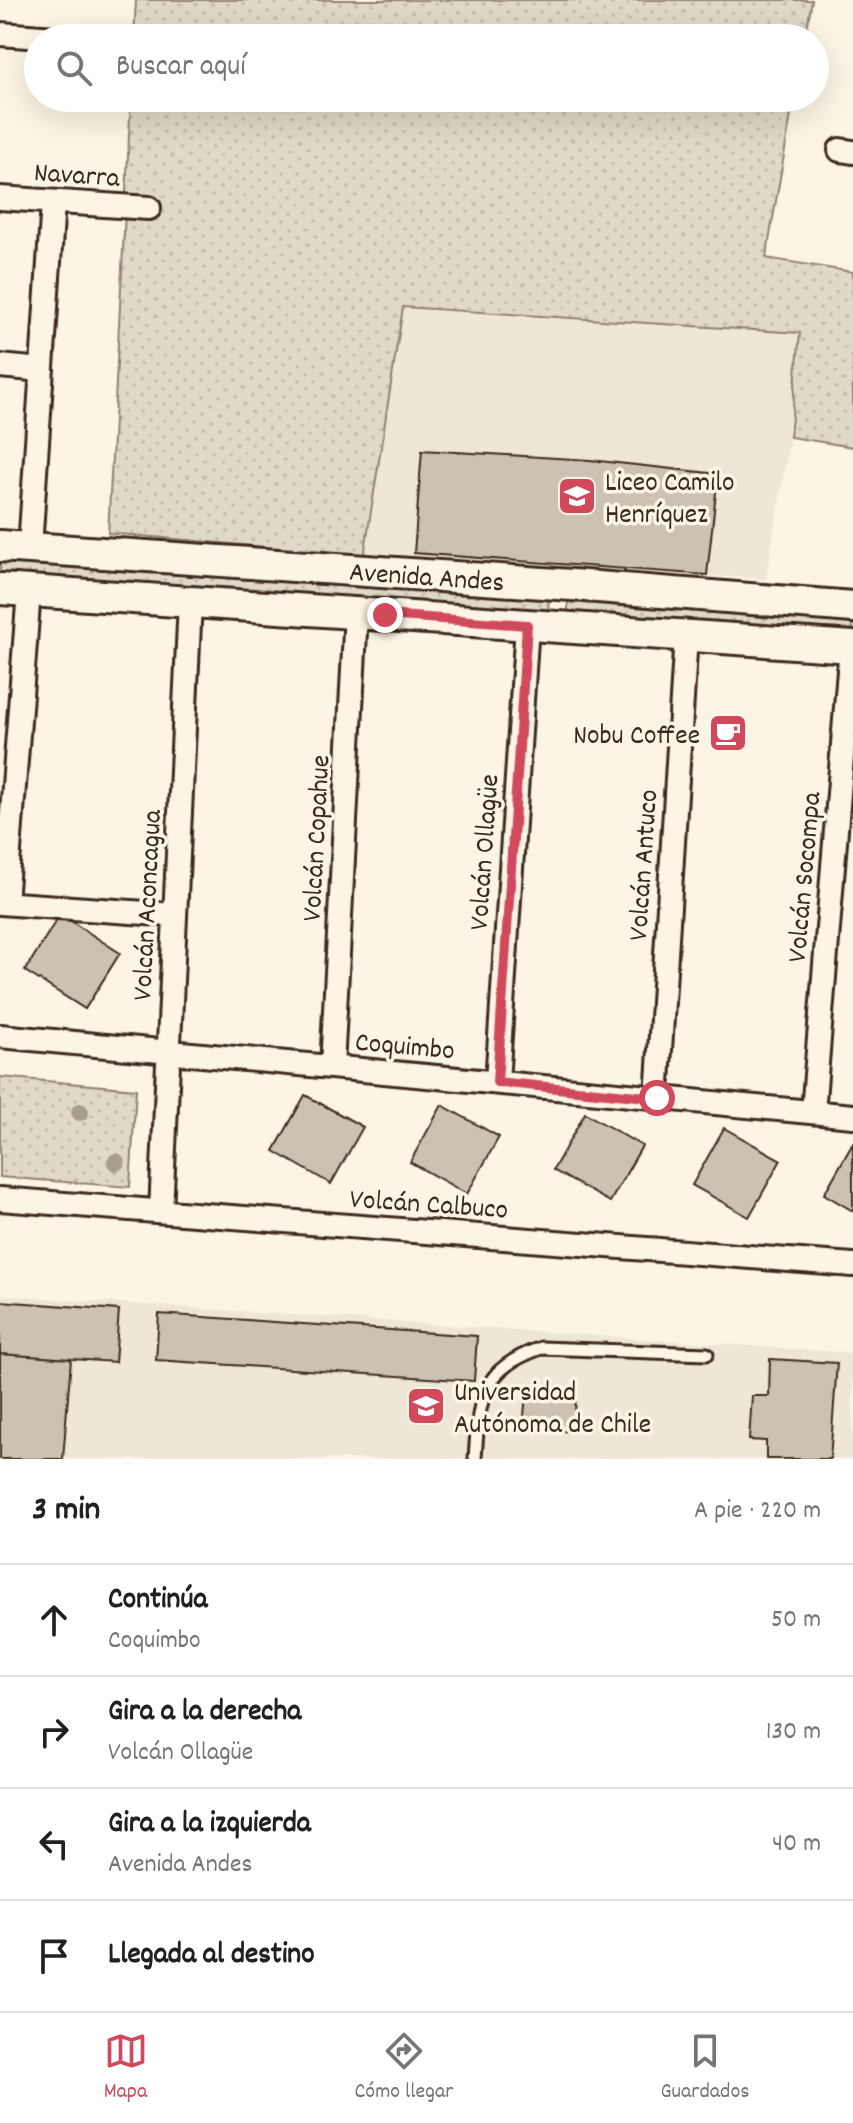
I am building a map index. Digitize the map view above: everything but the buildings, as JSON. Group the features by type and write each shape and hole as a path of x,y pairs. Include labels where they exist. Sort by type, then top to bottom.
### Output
{"main road":[{"name":"Avenida Andes","path":"0,546 853,607"},
{"name":"Avenida Andes","path":"15,590 852,646"}],"street":[{"path":"0,34 24,36"},
{"name":"Navarra","path":"0,198 149,208"},
{"path":"30,548 53,202"},
{"path":"0,366 42,370"},
{"path":"15,590 2,903 175,915"},
{"name":"Volcán Aconcagua","path":"161,1211 190,602"},
{"name":"Volcán Copahue","path":"332,1067 356,613"},
{"name":"Volcán Ollagüe","path":"497,1082 527,625"},
{"name":"Volcán Antuco","path":"657,1098 686,635"},
{"name":"Volcán Socompa","path":"813,1112 852,646"},
{"name":"Coquimbo","path":"0,1036 853,1116"},
{"name":"Volcán Calbuco","path":"0,1199 853,1265"}],"lane":[{"path":"475,1459 478,1414 484,1393 506,1363 519,1356 541,1348 707,1354"}],"shaded area":[{"path":"136,0 812,0 808,24 135,24"},
{"path":"130,112 792,112 766,258 853,272 853,447 790,437 800,333 403,307 364,556 108,533"},
{"name":"Liceo Camilo Henríquez","path":"403,307 800,333 790,437 766,579 364,556"},
{"path":"0,559 549,598 548,610 0,577"},
{"path":"568,599 853,618 853,630 568,613"},
{"path":"0,1077 136,1089 130,1187 0,1177"},
{"name":"Universidad Autónoma de Chile","path":"0,1295 853,1353 853,1459 0,1459"}],"place":[{"name":"Liceo Camilo Henríquez","path":"577,496"},
{"name":"Nobu Coffee","path":"728,733"},
{"name":"Universidad Autónoma de Chile","path":"426,1406"}],"route":[{"path":"385,615 527,625 497,1082 657,1098"}]}
